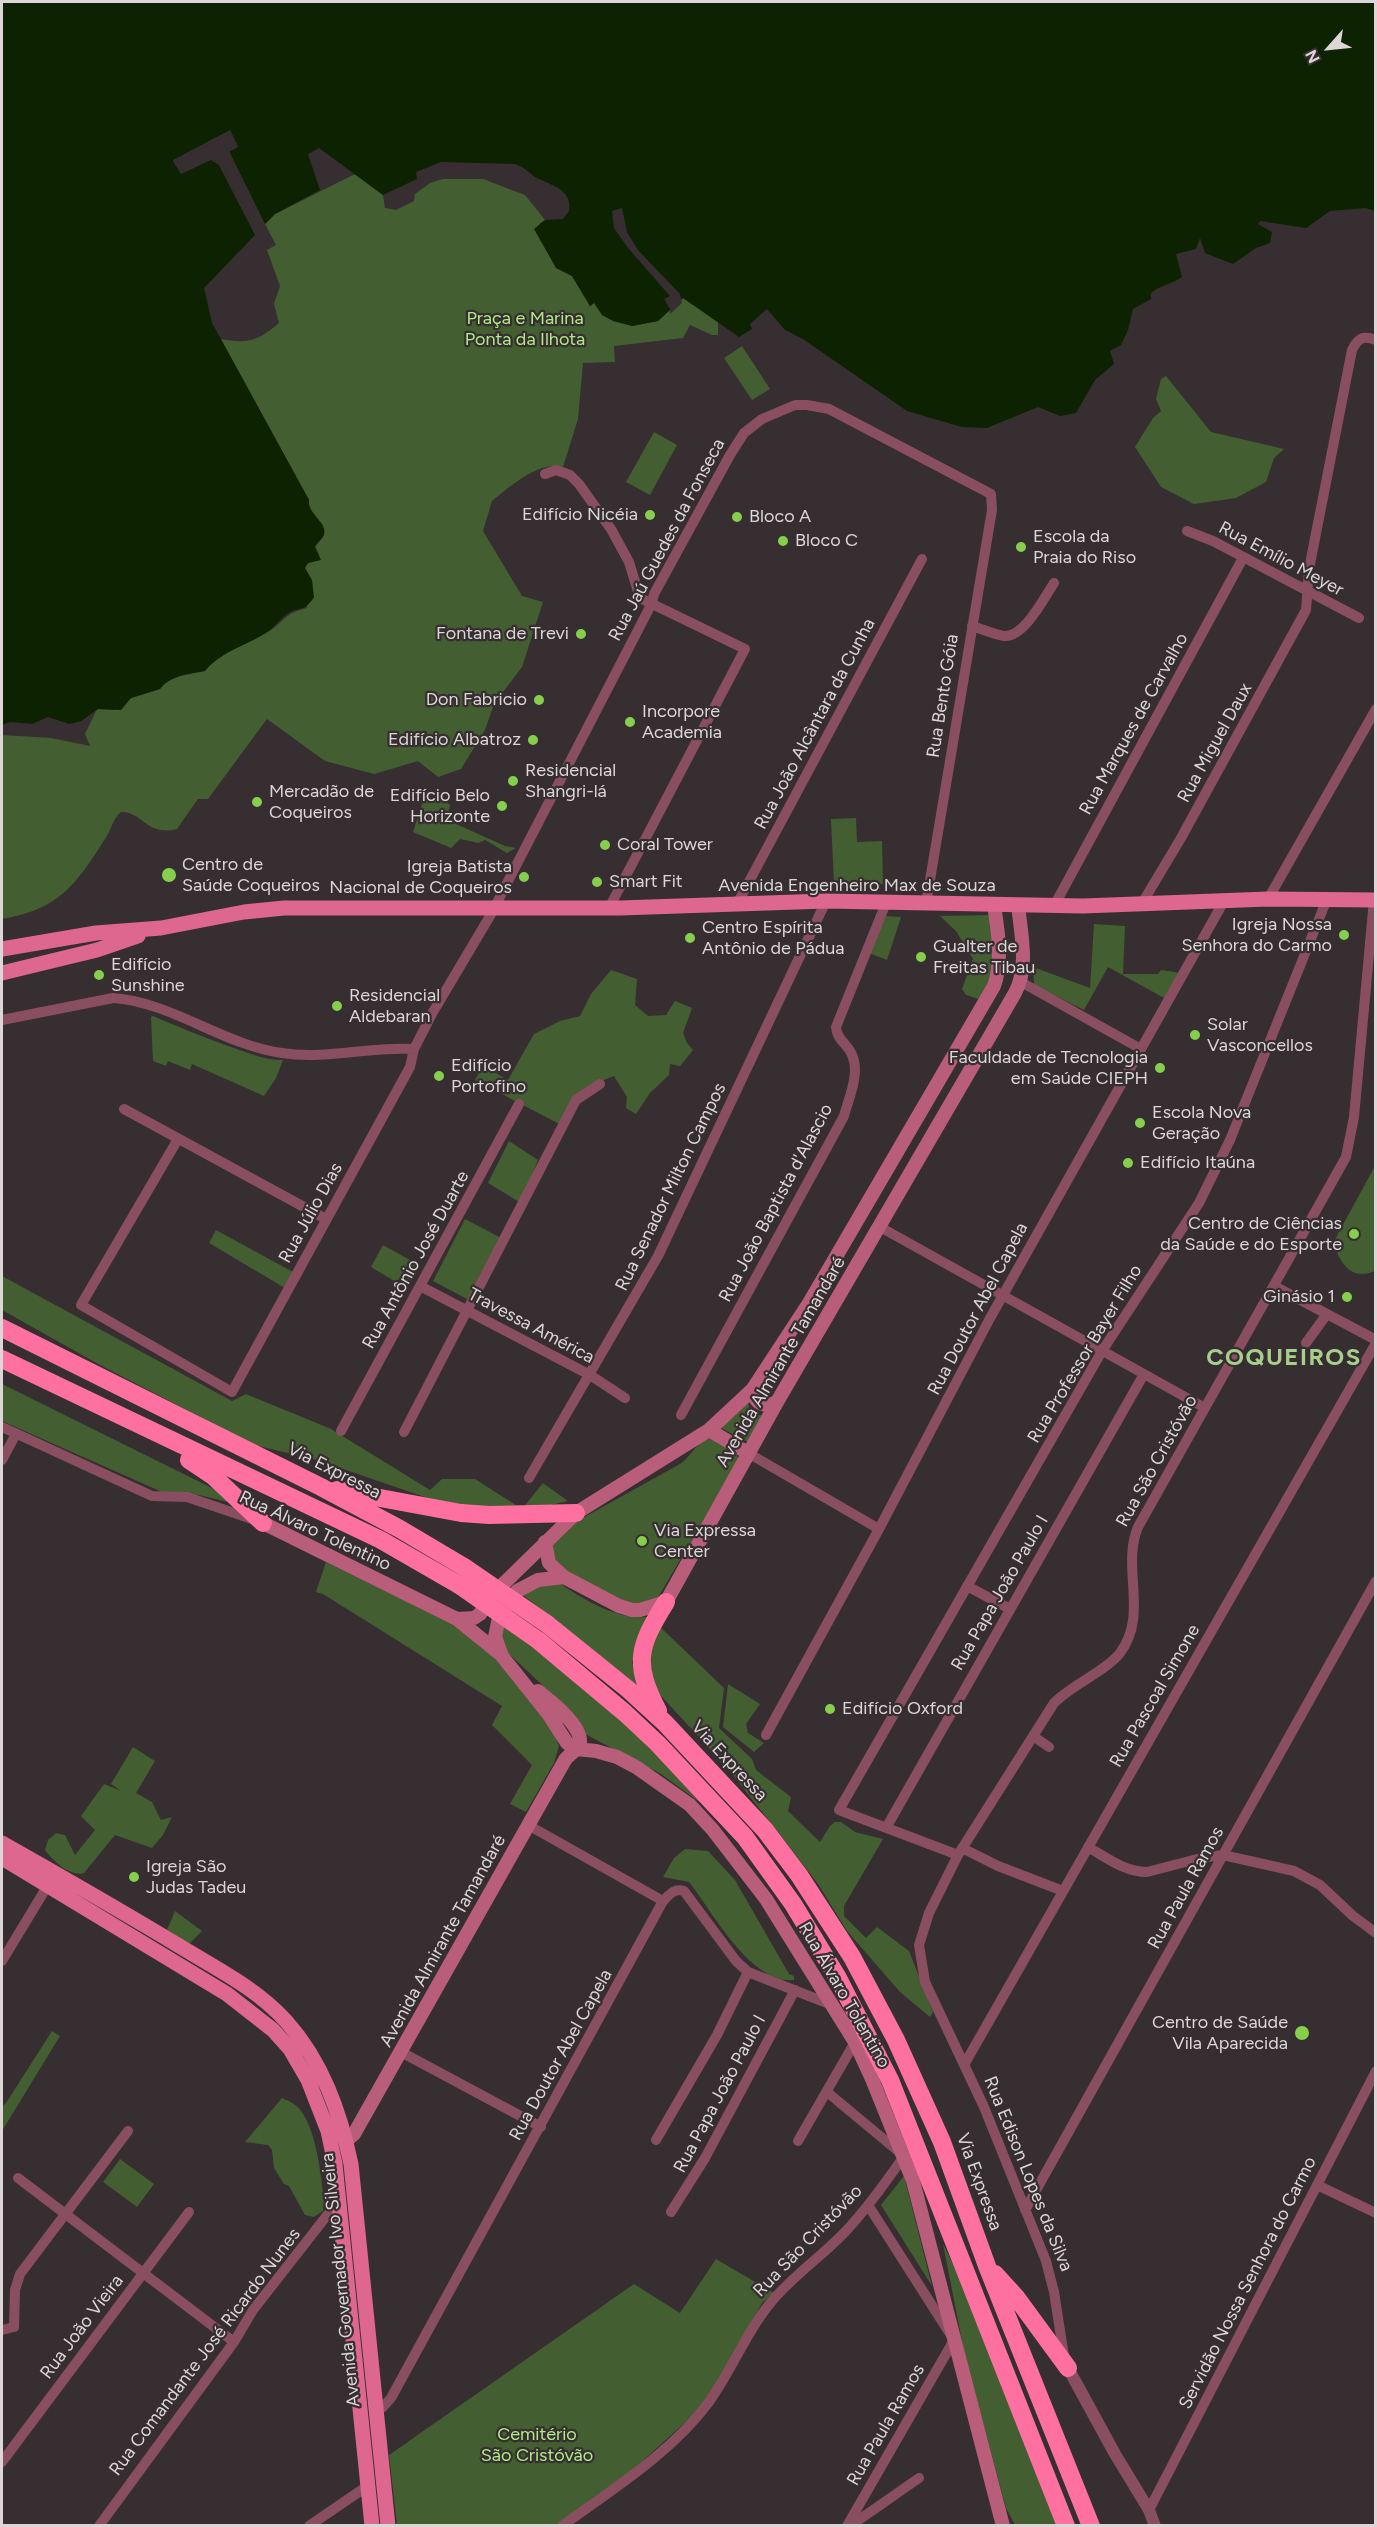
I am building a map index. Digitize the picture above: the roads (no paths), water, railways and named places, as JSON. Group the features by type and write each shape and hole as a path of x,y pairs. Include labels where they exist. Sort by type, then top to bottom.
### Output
{"highway":[{"name":"Via Expressa","path":"2,1326 408,1533 461,1576 543,1633 601,1666 665,1723 765,1830 799,1875 852,1958 896,2040 942,2142 987,2266 1091,2526"},
{"name":"Via Expressa","path":"2,1359 461,1576"},
{"path":"138,1425 213,1476 263,1522"},
{"path":"321,1487 461,1513 489,1515 576,1513"},
{"path":"665,1723 646,1689 641,1652 647,1635 666,1602"},
{"name":"Via Expressa","path":"543,1633 746,1837 793,1904 838,1978 890,2080 1066,2526"},
{"path":"987,2266 1016,2297 1068,2368"}],"main road":[{"name":"Avenida Engenheiro Max de Souza","path":"2,949 96,933 161,928 244,912 336,906 609,909 826,901 1054,906 1141,905 1268,899 1375,900"},
{"name":"Avenida Almirante Tamandaré","path":"457,1619 474,1618 480,1614 492,1596 576,1513 709,1430 752,1390 809,1303 988,996 998,975 994,905"},
{"name":"Avenida Almirante Tamandaré","path":"666,1602 777,1402 1021,982 1023,956 1018,905"},
{"name":"Avenida Engenheiro Max de Souza","path":"2,973 97,950 161,928"},
{"path":"998,975 1021,982"},
{"path":"752,1390 754,1398 760,1404 769,1406 777,1402"},
{"path":"709,1430 748,1453"},
{"name":"Rua Álvaro Tolentino","path":"263,1522 457,1619 502,1656"},
{"path":"545,1542 549,1563 564,1577 619,1606 640,1610 666,1602"},
{"path":"564,1577 538,1580 517,1591 496,1622 495,1637 502,1656 520,1677 561,1710 571,1722 580,1742 570,1750"},
{"name":"Avenida Almirante Tamandaré","path":"346,2141 354,2134 401,2052 570,1750"},
{"name":"Rua Álvaro Tolentino","path":"570,1750 596,1751 616,1756 660,1782 690,1804 766,1899 855,2042 913,2181 1003,2526"},
{"name":"Avenida Governador Ivo Silveira","path":"2,1843 248,1988 271,2006 300,2038 329,2089 346,2141 353,2184 368,2411 372,2526"},
{"name":"Avenida Governador Ivo Silveira","path":"2,1858 237,2000 273,2030 290,2049 302,2068 328,2131 335,2164 368,2411 387,2526"},
{"path":"200,1977 208,1963"}],"street":[{"name":"Rua Miguel Daux","path":"1141,905 1181,838 1306,610 1309,569 1352,350 1360,339 1367,336 1376,340"},
{"name":"Rua Jaú Guedes da Fonseca","path":"414,1049 433,1012 494,909 652,603 654,594 744,433 762,419 795,405 829,410 992,494"},
{"path":"545,474 556,470 570,474 579,484 623,550 629,562 638,595 746,649 609,909"},
{"name":"Rua Bento Góia","path":"926,904 992,510 992,494"},
{"name":"Rua Emílio Meyer","path":"1186,531 1359,618"},
{"name":"Rua Marques de Carvalho","path":"1054,906 1243,558"},
{"name":"Rua João Alcântara da Cunha","path":"737,904 922,559"},
{"path":"972,626 1005,636 1017,634 1054,583"},
{"path":"1268,899 1376,709"},
{"name":"Rua Professor Bayer Filho","path":"886,1828 839,1810 1102,1351 1187,1222 1216,1170 1327,899"},
{"name":"Rua São Cristóvão","path":"964,2066 925,1982 919,1945 929,1913 960,1852 1054,1703 1067,1690 1109,1663 1120,1652 1127,1640 1134,1611 1131,1552 1133,1538 1339,1171 1350,1142 1375,900"},
{"name":"Rua Senador Milton Campos","path":"529,1478 658,1256 826,901"},
{"name":"Rua Doutor Abel Capela","path":"766,1736 879,1529 1002,1295 1224,901"},
{"name":"Rua João Baptista d'Alascio","path":"681,1414 844,1116 851,1093 855,1064 850,1051 838,1035 836,1027 886,903"},
{"path":"1021,982 1141,1049"},
{"path":"2,1020 113,998 132,999 242,1042 282,1053 309,1054 397,1048 414,1049"},
{"name":"Rua Júlio Dias","path":"178,1139 81,1305 232,1392 410,1067 414,1049"},
{"path":"404,1432 576,1100 600,1084"},
{"name":"Rua Antônio José Duarte","path":"341,1431 519,1104"},
{"path":"124,1109 326,1219"},
{"path":"880,1227 1205,1408"},
{"name":"Travessa América","path":"420,1286 590,1375 625,1398"},
{"path":"1274,1286 1376,1342"},
{"path":"1306,1343 1328,1314"},
{"name":"Rua Pascoal Simone","path":"964,2066 1376,1342"},
{"name":"Rua Papa João Paulo I","path":"886,1828 1144,1374"},
{"name":"Rua Álvaro Tolentino","path":"2,1427 152,1496 202,1500 263,1522"},
{"path":"2,1460 16,1434"},
{"path":"748,1453 879,1529"},
{"name":"Rua Paula Ramos","path":"1025,2210 1376,1581"},
{"path":"967,1586 1010,1609"},
{"path":"1033,1736 1049,1747"},
{"path":"528,1826 663,1901 673,1891 678,1889 684,1891 736,1961 748,1972 832,2005"},
{"path":"886,1828 960,1852 1064,1891"},
{"path":"1088,1847 1128,1870 1138,1872 1223,1855 1294,1871 1320,1885 1353,1916 1376,1933"},
{"path":"2,1961 48,1885"},
{"name":"Rua Doutor Abel Capela","path":"368,2411 383,2407 391,2398 663,1901"},
{"path":"656,2140 717,2035 748,1972"},
{"name":"Rua Papa João Paulo I","path":"671,2212 705,2158 795,1990"},
{"path":"798,2141 855,2042"},
{"path":"401,2052 541,2127"},
{"name":"Rua Edison Lopes da Silva","path":"964,2066 984,2108 1051,2277 1061,2344 1068,2368 1149,2510 1155,2526"},
{"name":"Servidão Nossa Senhora do Carmo","path":"1149,2510 1376,2071"},
{"path":"827,2092 904,2157"},
{"path":"2,2330 14,2327 15,2290 20,2274 64,2213 128,2132"},
{"name":"Rua São Cristóvão","path":"562,2526 634,2474 692,2421 719,2387 739,2349 765,2308 782,2289 846,2231 904,2157"},
{"path":"18,2178 234,2342"},
{"path":"1317,2185 1376,2213"},
{"name":"Rua Comandante José Ricardo Nunes","path":"99,2526 234,2342 253,2310 339,2200"},
{"path":"868,2205 954,2340"},
{"name":"Rua João Vieira","path":"2,2462 189,2212"},
{"name":"Rua Paula Ramos","path":"848,2526 954,2340"},
{"path":"848,2526 920,2478"},
{"path":"309,2526 369,2485"}],"place":[{"name":"Edifício Nicéia","path":"650,515"},
{"name":"Bloco A","path":"737,517"},
{"name":"Bloco C","path":"783,541"},
{"name":"Escola da Praia do Riso","path":"1021,547"},
{"name":"Fontana de Trevi","path":"581,634"},
{"name":"Don Fabricio","path":"539,700"},
{"name":"Incorpore Academia","path":"630,722"},
{"name":"Edifício Albatroz","path":"533,740"},
{"name":"Residencial Shangri-lá","path":"513,781"},
{"name":"Mercadão de Coqueiros","path":"257,802"},
{"name":"Edifício Belo Horizonte","path":"502,806"},
{"name":"Coral Tower","path":"605,845"},
{"name":"Centro de Saúde Coqueiros","path":"169,875"},
{"name":"Igreja Batista Nacional de Coqueiros","path":"524,877"},
{"name":"Smart Fit","path":"597,882"},
{"name":"Igreja Nossa Senhora do Carmo","path":"1344,935"},
{"name":"Centro Espírita Antônio de Pádua","path":"690,938"},
{"name":"Gualter de Freitas Tibau","path":"921,957"},
{"name":"Edifício Sunshine","path":"99,975"},
{"name":"Residencial Aldebaran","path":"337,1006"},
{"name":"Solar Vasconcellos","path":"1195,1035"},
{"name":"Faculdade de Tecnologia em Saúde CIEPH","path":"1160,1068"},
{"name":"Edifício Portofino","path":"439,1076"},
{"name":"Escola Nova Geração","path":"1140,1123"},
{"name":"Edifício Itaúna","path":"1128,1163"},
{"name":"Centro de Ciências da Saúde e do Esporte","path":"1354,1234"},
{"name":"Ginásio 1","path":"1347,1297"},
{"name":"Via Expressa Center","path":"642,1541"},
{"name":"Edifício Oxford","path":"830,1709"},
{"name":"Igreja São Judas Tadeu","path":"134,1877"},
{"name":"Centro de Saúde Vila Aparecida","path":"1302,2033"}],"district":[{"name":"COQUEIROS","path":"1284,1358"}],"park label":[{"name":"Praça e Marina Ponta da Ilhota","path":"525,329"},
{"name":"Cemitério São Cristóvão","path":"537,2445"}]}
